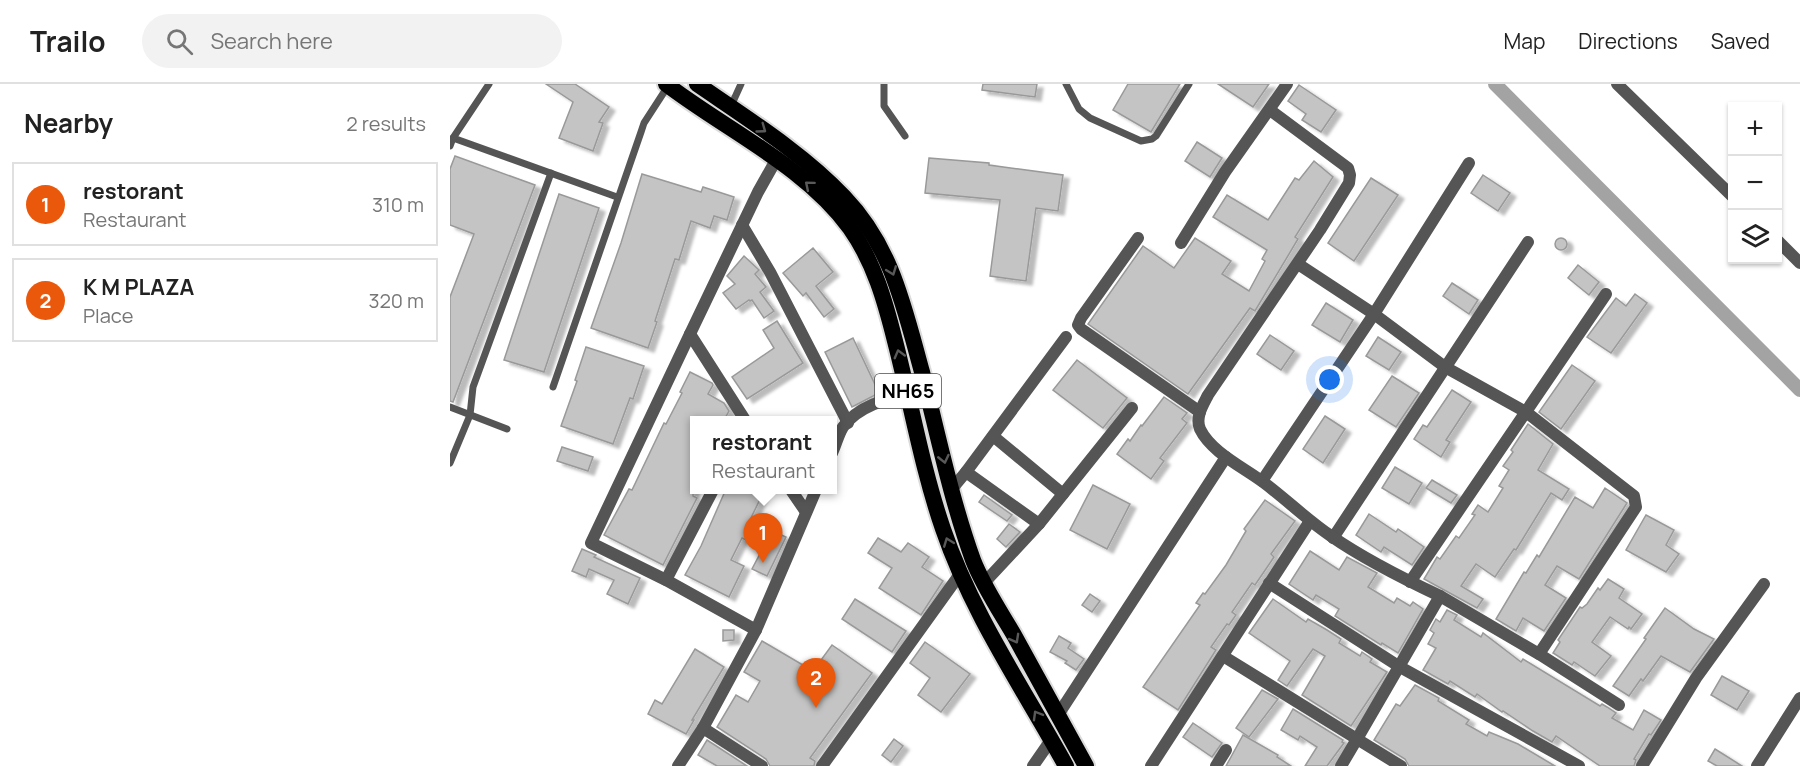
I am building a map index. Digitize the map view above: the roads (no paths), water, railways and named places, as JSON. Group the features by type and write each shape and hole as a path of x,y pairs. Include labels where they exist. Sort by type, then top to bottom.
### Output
{"highway":[{"name":"NH65","path":"697,84 819,173 844,197 878,242 891,266 905,310 951,490 974,563 1086,766"},
{"name":"NH65","path":"667,85 809,183 851,229 866,254 879,283 943,528 960,574 989,631 1066,766"}],"street":[{"path":"1180,243 1225,172 1287,84"},
{"path":"1617,84 1728,192"},
{"path":"1270,110 1341,162 1348,168 1350,175 1345,191 1298,264 1208,395 1198,419 1200,429 1226,457 1262,481 1333,538 1410,582 1440,596 1539,654 1619,705"},
{"path":"756,630 666,580 591,543 742,225 776,160"},
{"path":"1262,481 1374,314 1469,163"},
{"path":"742,225 770,272 848,423"},
{"path":"1138,238 1078,325 1090,336 1200,412"},
{"path":"1333,538 1528,242"},
{"path":"1782,244 1800,263"},
{"path":"1298,264 1374,314 1445,367 1526,412 1634,496 1636,507 1539,654"},
{"path":"1410,582 1606,294"},
{"path":"690,334 742,416"},
{"path":"951,490 1066,337"},
{"path":"837,442 844,426 859,412 883,400 909,394"},
{"path":"984,583 1039,524 1132,408"},
{"path":"993,436 1064,494"},
{"path":"1058,715 1226,457"},
{"path":"966,472 1039,524"},
{"path":"666,580 710,494"},
{"path":"794,494 806,512"},
{"path":"678,766 703,728 756,630 814,494"},
{"path":"1151,766 1310,521"},
{"path":"822,766 960,574"},
{"path":"1269,583 1400,667 1579,766"},
{"path":"1642,766 1696,678 1764,584"},
{"path":"1341,766 1440,596"},
{"path":"1223,656 1401,766"},
{"path":"1757,766 1800,698"},
{"path":"703,728 762,766"},
{"path":"1033,766 1051,740"},
{"path":"1216,766 1226,750"}],"lane":[{"path":"450,146 489,84"},
{"path":"730,107 741,84"},
{"path":"884,84 884,106 905,136"},
{"path":"1066,84 1079,109 1090,118 1141,141 1156,136 1189,84"},
{"path":"553,387 644,123 667,85"},
{"path":"453,138 618,197"},
{"path":"450,463 470,415 473,387 551,173"},
{"path":"450,407 507,429"}],"waterway":[{"path":"1495,84 1800,390"}],"place":[{"name":"restorant","path":"763,563"},
{"name":"K M PLAZA","path":"816,708"}]}
